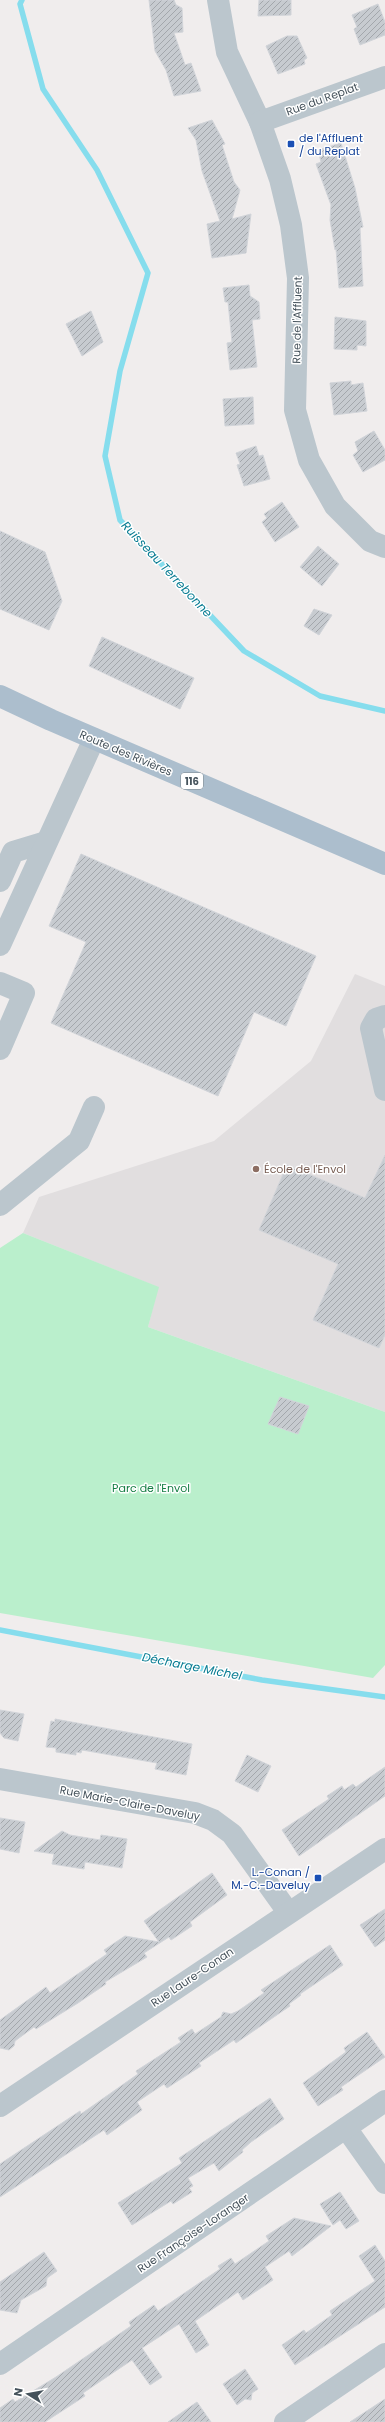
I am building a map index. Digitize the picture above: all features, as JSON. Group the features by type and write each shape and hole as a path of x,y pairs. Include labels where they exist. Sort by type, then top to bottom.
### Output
{"main road":[{"name":"Route des Rivières","path":"0,696 94,739 385,864"}],"street":[{"name":"Rue de l'Affluent","path":"218,0 227,52 260,122 280,179 292,233 298,278 295,410 309,460 335,506 370,541 385,547"},
{"name":"Rue du Replat","path":"260,122 385,77"},
{"path":"0,945 94,739"},
{"path":"0,880 13,852 46,842"},
{"path":"0,983 24,993 0,1049"},
{"path":"385,1016 376,1019 372,1028 385,1090"},
{"path":"0,1205 79,1141 94,1107"},
{"name":"Rue Marie-Claire-Daveluy","path":"0,1779 195,1813 213,1820 232,1834 288,1912"},
{"name":"Rue Laure-Conan","path":"0,2106 288,1912 385,1849"},
{"name":"Rue Françoise-Loranger","path":"0,2364 385,2101"},
{"path":"346,2128 385,2183"},
{"path":"285,2422 385,2354"}],"shaded area":[{"name":"École de l'Envol","path":"355,974 385,986 385,1412 148,1327 158,1287 23,1233 39,1197 214,1141 311,1061"}],"green space":[{"name":"Parc de l'Envol","path":"23,1233 159,1287 148,1327 385,1412 385,1665 373,1678 0,1613 0,1248"}],"building":[{"path":"149,0 174,0 176,5 182,8 183,32 174,33 185,65 191,63 201,91 174,96 166,70 155,51"},
{"path":"259,0 291,0 291,15 258,16"},
{"path":"378,4 385,22 385,35 360,45 354,29 357,27 352,15"},
{"path":"287,36 297,36 307,58 304,60 305,64 278,74 266,46"},
{"path":"212,120 225,144 222,145 234,182 240,190 232,219 251,214 246,253 212,258 207,224 220,221 202,171 196,140 188,128"},
{"path":"341,143 355,188 363,227 360,228 363,286 339,288 336,249 335,250 330,220 331,205 316,164 321,162 318,150"},
{"path":"249,285 250,296 259,302 260,319 252,320 257,367 230,370 227,343 232,342 228,302 225,302 223,288"},
{"path":"91,311 103,342 82,356 66,324"},
{"path":"335,317 366,321 366,346 357,345 357,350 334,349"},
{"path":"351,381 351,385 363,383 367,411 334,415 330,383"},
{"path":"253,397 254,424 225,426 223,399"},
{"path":"374,431 385,450 385,460 363,472 353,455 358,451 355,442"},
{"path":"256,446 259,456 263,455 270,479 244,486 237,465 240,464 236,453"},
{"path":"282,502 299,527 275,542 262,522 267,518 264,514"},
{"path":"0,531 45,552 62,601 49,630 0,609"},
{"path":"318,546 339,564 322,586 300,567"},
{"path":"314,609 332,615 319,635 304,626"},
{"path":"102,637 194,678 180,709 89,666"},
{"path":"81,854 316,956 286,1026 254,1012 218,1096 51,1023 86,942 49,926"},
{"path":"385,1155 385,1335 379,1348 313,1320 338,1264 259,1230 287,1165 365,1198"},
{"path":"280,1397 309,1406 298,1434 268,1424"},
{"path":"0,1710 24,1714 18,1741 4,1738 0,1733"},
{"path":"55,1719 192,1744 186,1775 155,1769 157,1763 82,1750 81,1753 76,1752 76,1755 56,1752 56,1748 46,1747 51,1721 55,1722"},
{"path":"247,1755 271,1766 258,1792 235,1781"},
{"path":"385,1767 385,1796 299,1856 282,1830 329,1799 327,1796 342,1786 344,1790 353,1784 356,1787"},
{"path":"0,1818 25,1822 19,1853 0,1849"},
{"path":"62,1831 70,1835 100,1840 101,1835 127,1839 122,1868 85,1862 84,1869 52,1864 54,1854 34,1851"},
{"path":"212,1873 227,1895 190,1922 192,1926 171,1940 169,1937 144,1953 147,1957 105,1982 106,1984 78,2003 36,2029 34,2027 15,2041 14,2046 9,2050 0,2048 0,2020 46,1987 50,1993 107,1954 104,1950 125,1936 159,1942 144,1921"},
{"path":"385,1909 385,1940 375,1947 360,1925"},
{"path":"330,1945 343,1965 300,1994 301,1995 289,2004 290,2006 236,2043 234,2040 199,2063 201,2066 167,2088 164,2084 137,2102 142,2110 107,2135 104,2130 0,2197 0,2164 80,2111 81,2114 138,2074 136,2071 181,2042 178,2038 192,2029 195,2034 221,2017 223,2012 231,2014 238,2011 264,1993 261,1990"},
{"path":"367,2032 385,2057 341,2087 343,2090 318,2106 303,2083 346,2052 344,2048"},
{"path":"270,2098 284,2119 251,2142 242,2150 243,2152 219,2171 214,2163 188,2178 193,2186 189,2188 192,2192 173,2204 171,2201 132,2225 118,2203 182,2163 179,2158"},
{"path":"340,2192 359,2221 346,2229 340,2220 333,2225 320,2204"},
{"path":"294,2218 331,2226 292,2256 289,2251 265,2267 273,2280 243,2300 238,2292 195,2321 209,2345 196,2353 179,2324 142,2348 162,2377 150,2385 132,2360 83,2393 85,2396 45,2422 0,2422 0,2408 13,2399 15,2402 56,2377 131,2326 129,2322 154,2305 158,2311 220,2269 218,2266 231,2258 235,2264 269,2241 266,2236"},
{"path":"375,2245 385,2261 385,2307 295,2365 282,2345 304,2330 306,2333 332,2315 330,2311 375,2281 359,2256"},
{"path":"44,2252 57,2271 47,2278 46,2286 21,2300 17,2313 0,2310 0,2282"},
{"path":"245,2369 258,2389 252,2393 251,2400 245,2399 237,2405 223,2384"},
{"path":"385,2399 385,2422 350,2422"},
{"path":"197,2402 211,2422 168,2422"}],"waterway":[{"name":"Ruisseau Terrebonne","path":"22,0 20,4 43,89 97,170 148,273 120,371 105,456 120,520 244,651 320,696 385,711"},
{"name":"Décharge Michel","path":"0,1630 262,1680 385,1697"}],"place":[{"name":"de l'Affluent / du Replat","path":"291,144"},
{"name":"École de l'Envol","path":"256,1169"},
{"name":"L.-Conan / M.-C.-Daveluy","path":"318,1878"}]}
